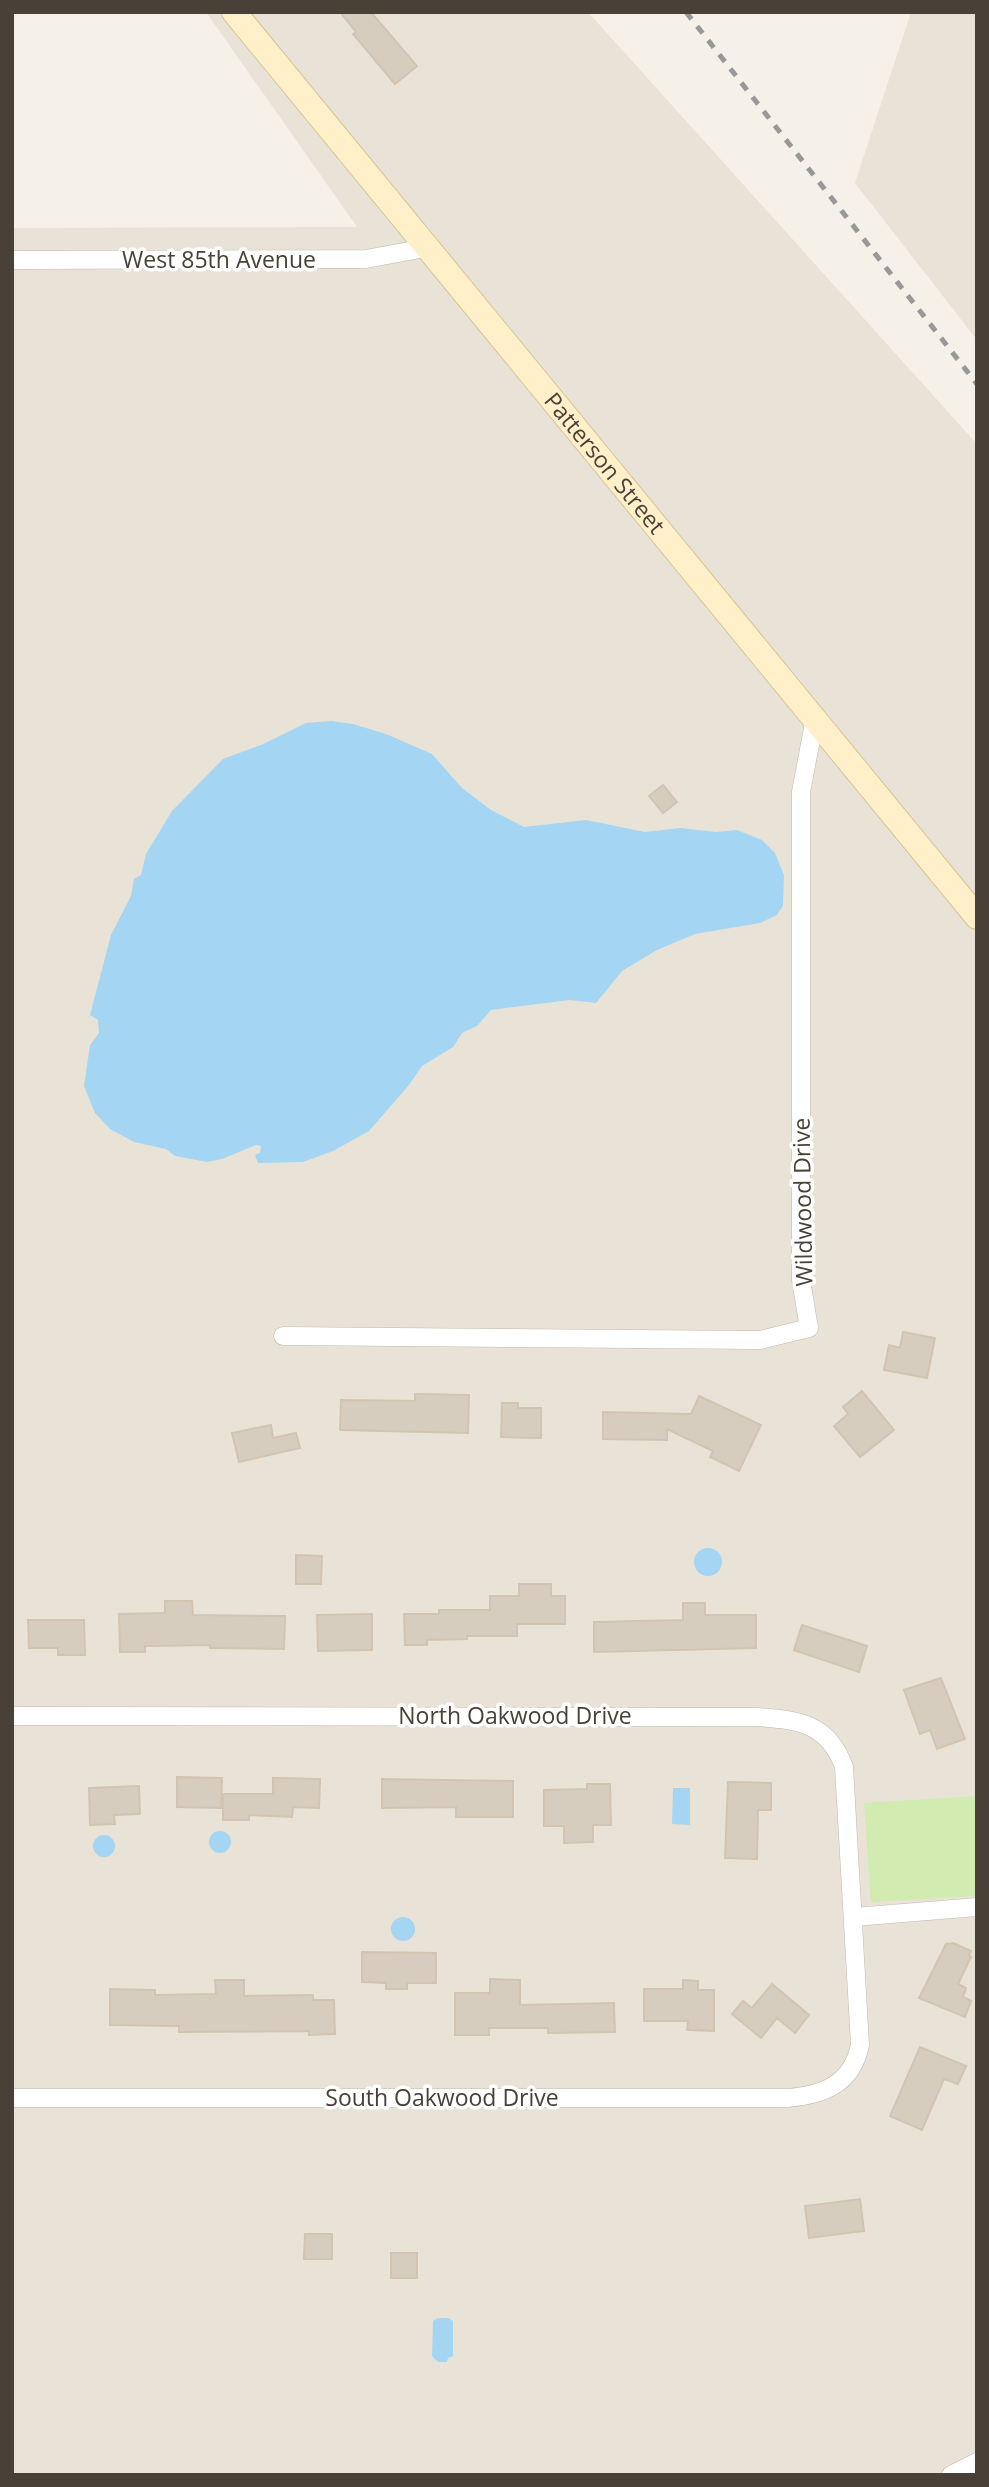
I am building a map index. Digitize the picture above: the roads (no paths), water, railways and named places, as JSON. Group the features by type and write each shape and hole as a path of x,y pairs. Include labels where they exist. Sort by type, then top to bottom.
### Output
{"street":[{"name":"Patterson Street","path":"233,12 977,917"},
{"name":"West 85th Avenue","path":"12,261 366,259 425,248"},
{"name":"Wildwood Drive","path":"283,1336 760,1340 809,1328 801,1280 800,792 815,718"},
{"name":"North Oakwood Drive","path":"12,1716 743,1717 796,1720 820,1731 838,1749 844,1767 860,2045 857,2060"},
{"path":"854,1917 977,1907"},
{"name":"South Oakwood Drive","path":"12,2098 788,2098 810,2096 826,2089 845,2078 857,2060"},
{"path":"951,2475 977,2462"}],"water":[{"path":"331,721 353,724 386,734 432,754 462,788 491,810 524,827 586,820 645,832 680,828 716,832 737,830 762,840 775,853 784,875 783,906 777,915 760,923 695,934 657,950 622,971 596,1003 570,1000 491,1010 477,1026 462,1033 453,1047 422,1066 369,1131 333,1151 303,1162 258,1163 255,1155 260,1153 261,1146 256,1145 207,1162 175,1156 166,1149 134,1142 110,1129 95,1113 84,1086 90,1045 99,1033 98,1020 90,1015 111,935 131,896 134,879 141,875 146,854 172,811 223,759 261,745 306,723"},
{"path":"708,1548 718,1552 722,1562 718,1572 708,1576 698,1572 694,1562 698,1552"},
{"path":"673,1788 690,1788 690,1825 672,1824"},
{"path":"220,1831 228,1834 231,1842 228,1850 220,1853 212,1850 209,1842 212,1834"},
{"path":"104,1835 112,1838 115,1846 112,1854 104,1857 96,1854 93,1846 96,1838"},
{"path":"403,1917 411,1921 415,1929 411,1937 403,1941 395,1937 391,1929 395,1921"},
{"path":"438,2318 453,2321 453,2356 448,2358 447,2362 438,2362 432,2356 433,2321"}],"railway":[{"path":"686,12 977,384"}]}
